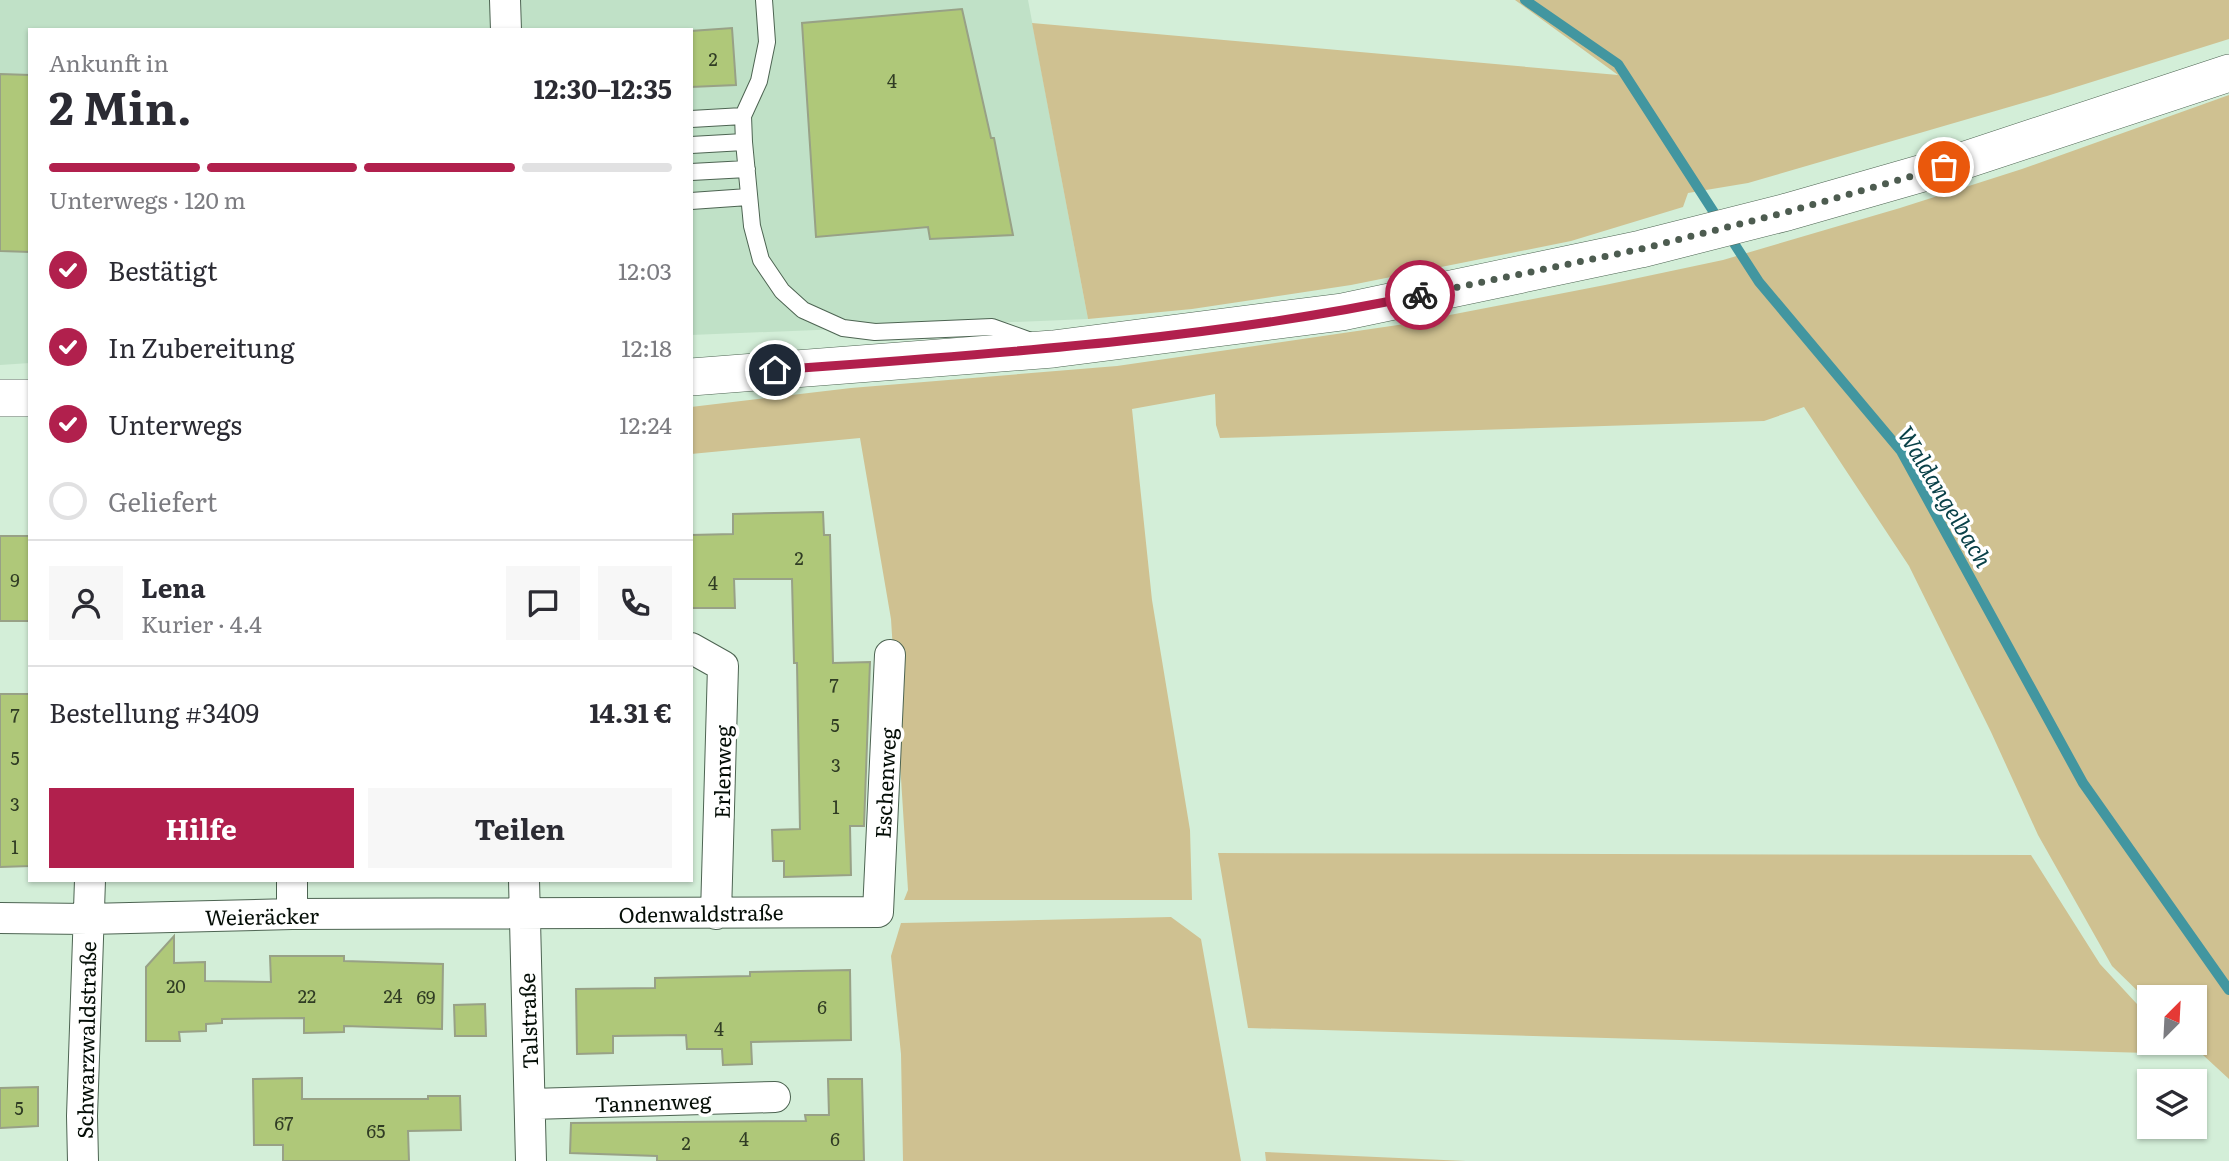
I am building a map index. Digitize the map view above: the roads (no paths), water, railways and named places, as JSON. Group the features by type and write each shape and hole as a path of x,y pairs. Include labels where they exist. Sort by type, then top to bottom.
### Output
{"street":[{"path":"505,0 506,28"},
{"path":"693,377 1053,349 1342,312 1641,249 1831,200 1944,167 2229,73"},
{"path":"0,398 28,398"},
{"name":"Erlenweg","path":"693,650 723,666 716,914"},
{"name":"Eschenweg","path":"878,912 890,654"},
{"name":"Schwarzwaldstraße","path":"83,1161 82,1115 90,882"},
{"path":"292,882 292,914"},
{"name":"Talstraße","path":"524,882 531,1161"},
{"name":"Odenwaldstraße","path":"523,913 878,912"},
{"name":"Weieräcker","path":"0,918 523,913"},
{"name":"Tannenweg","path":"531,1104 775,1097"}],"lane":[{"path":"764,0 767,42 759,81 743,116 744,142 752,226 761,260 782,291 803,310 843,328 875,331 992,327 1053,349"},
{"path":"693,119 743,116"},
{"path":"693,145 744,142"},
{"path":"693,172 747,169"},
{"path":"693,201 748,197"}],"waterway":[{"name":"Waldangelbach","path":"1525,0 1618,64 1759,282 1901,451 2083,783 2229,990"}]}
